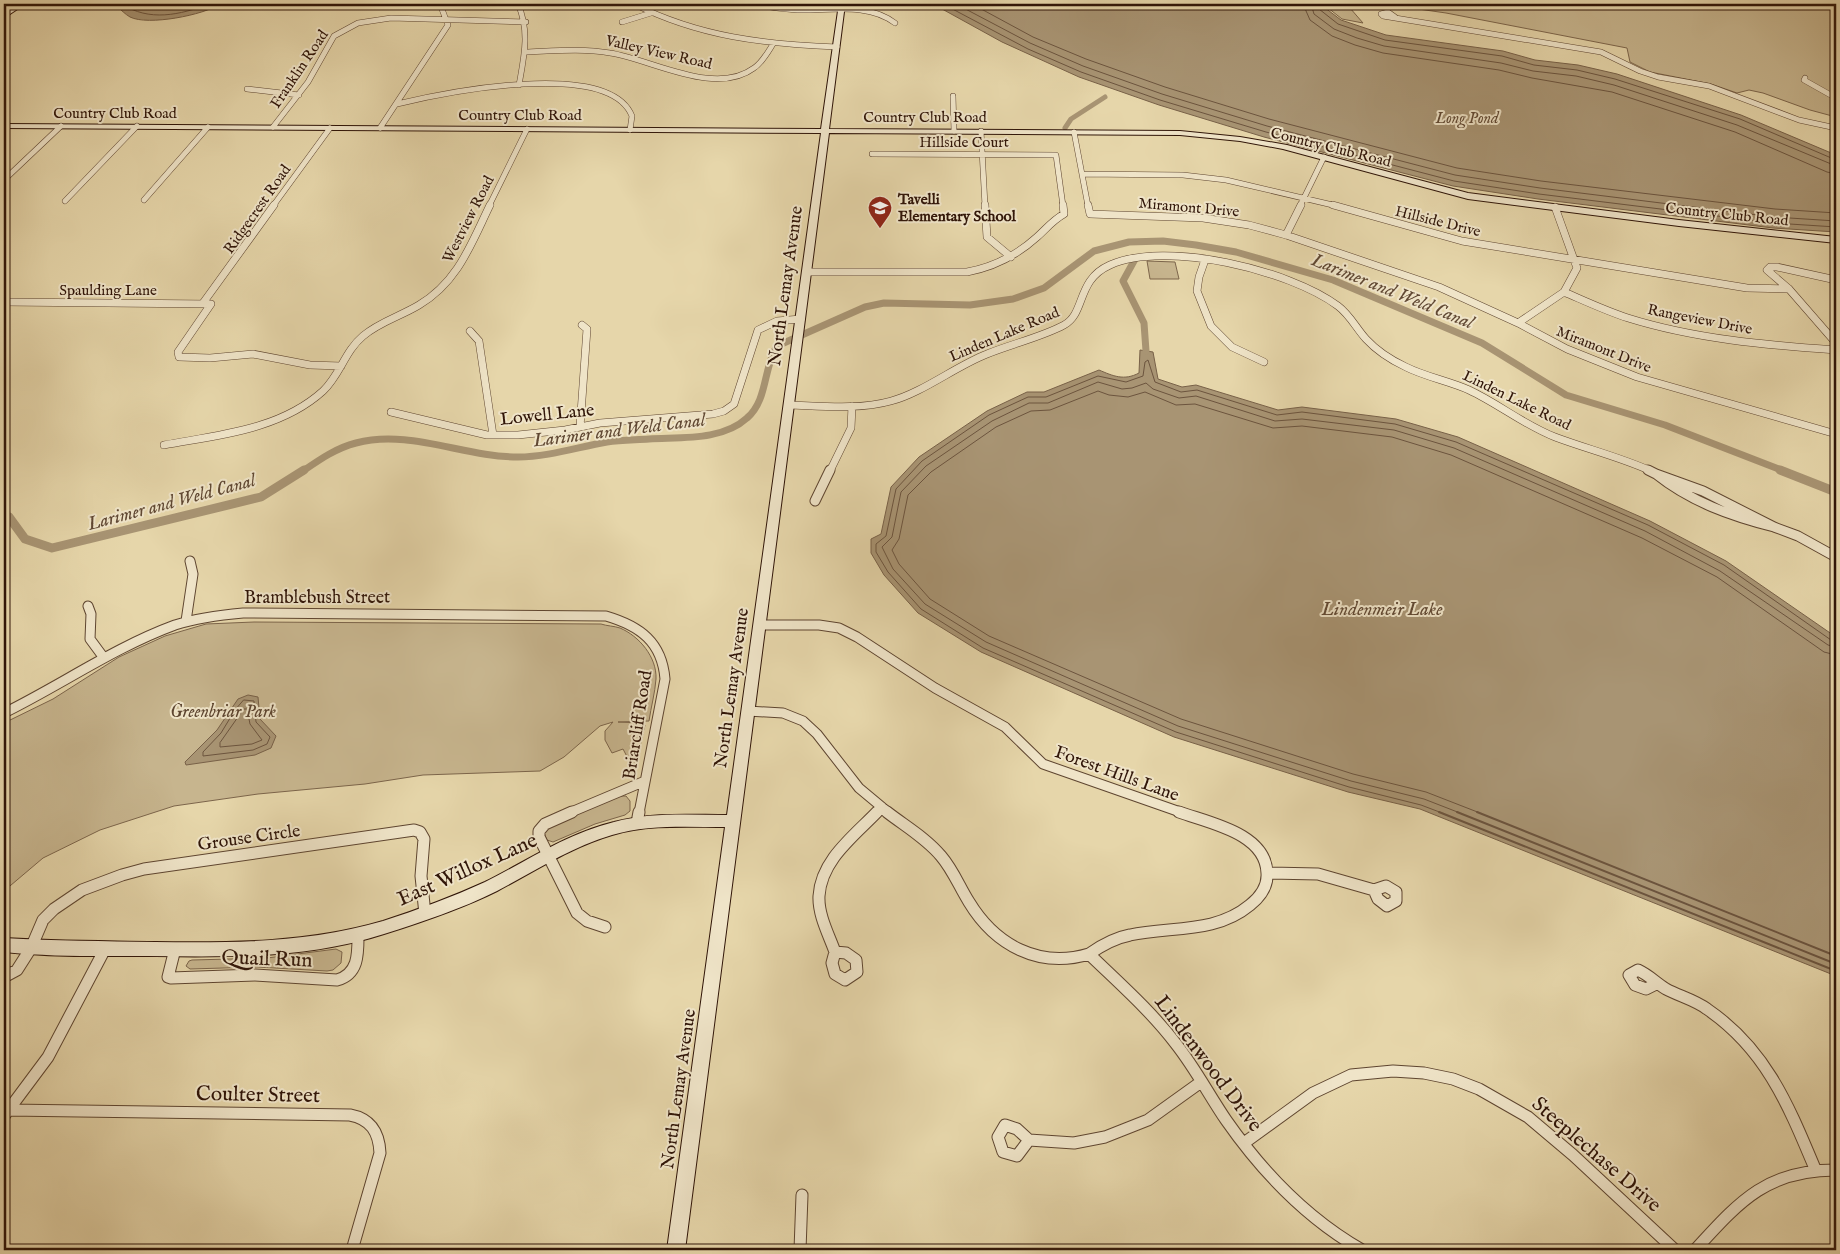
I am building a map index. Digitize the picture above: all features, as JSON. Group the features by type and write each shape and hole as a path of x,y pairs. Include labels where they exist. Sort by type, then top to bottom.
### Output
{"street":[{"path":"4,16 22,4"},
{"path":"380,128 448,25 448,19 440,4"},
{"path":"518,4 526,22 527,37 520,85"},
{"path":"634,4 669,22 719,36 774,44 837,47"},
{"path":"754,4 783,9 842,7 876,13 892,19 895,23"},
{"name":"North Lemay Avenue","path":"676,1250 842,7"},
{"path":"622,22 651,13"},
{"path":"1395,17 1602,52 1649,74 1708,86 1799,120 1836,128"},
{"name":"Franklin Road","path":"273,127 308,82 334,36 342,30 376,19 526,22"},
{"name":"Valley View Road","path":"524,52 574,50 609,52 630,56 689,74 720,78 742,74 754,68 774,44"},
{"path":"1836,94 1804,77 1804,80 1836,98"},
{"path":"396,104 456,91 520,85 579,86 611,95 621,102 630,112 632,118 630,130"},
{"path":"247,88 299,95"},
{"path":"953,96 954,131"},
{"name":"Country Club Road","path":"4,126 1162,132 1202,134 1269,144 1324,157 1440,190 1555,207 1836,240"},
{"path":"4,180 61,126"},
{"path":"65,201 137,126"},
{"path":"144,200 208,127"},
{"name":"Ridgecrest Road","path":"203,303 330,128"},
{"name":"Westview Road","path":"164,445 244,429 277,419 299,408 322,392 331,383 355,343 362,336 375,327 420,305 442,287 458,270 527,129"},
{"path":"981,131 986,237 1011,257"},
{"path":"1074,132 1082,174"},
{"name":"Hillside Court","path":"872,154 1056,155 1064,214"},
{"path":"1286,235 1324,157"},
{"path":"4,171 13,171"},
{"name":"Hillside Drive","path":"1082,174 1178,175 1211,178 1304,197 1444,237 1748,288 1789,288"},
{"name":"Miramont Drive","path":"1082,174 1090,214 1203,218 1249,225 1286,235 1439,287 1584,356 1637,377 1836,434"},
{"path":"1518,323 1564,292 1577,268 1555,207"},
{"path":"807,272 967,272 997,265 1011,257 1036,238 1057,217 1064,214"},
{"name":"Linden Lake Road","path":"789,405 852,406 882,403 902,397 984,355 1058,329 1066,324 1075,314 1086,284 1093,275 1112,264 1135,257 1173,255 1248,268 1288,280 1315,291 1345,312 1367,340 1394,361 1410,369 1477,394 1539,430 1628,460 1656,474 1703,490 1774,527 1798,536 1836,557"},
{"path":"1205,260 1199,277 1197,291 1211,326 1232,347 1264,362"},
{"path":"1363,271 1370,262"},
{"path":"1836,280 1778,267 1767,268 1768,272 1789,288 1836,343"},
{"name":"Rangeview Drive","path":"1564,292 1621,316 1669,329 1767,345 1836,350"},
{"name":"Spaulding Lane","path":"4,302 203,303 210,306"},
{"path":"210,306 178,352 179,357 210,358 253,354 310,365 341,366"},
{"name":"Lowell Lane","path":"391,412 493,435 518,435 600,423 724,411 734,404 758,330 771,322 800,319"},
{"path":"580,427 587,328 582,325"},
{"path":"470,331 479,341 493,435"},
{"path":"815,501 851,428 852,406"},
{"name":"Linden Lake Road","path":"1656,474 1672,488 1692,499 1743,520 1774,527"},
{"path":"186,621 193,574 190,561"},
{"path":"88,606 91,614 90,639 104,658"},
{"name":"Bramblebush Street","path":"4,713 54,688 145,635 186,621 222,614 595,615 628,623 648,636"},
{"name":"Forest Hills Lane","path":"760,625 819,625 839,628 857,637 935,688 1005,726 1031,755 1043,764 1223,828 1245,838 1256,847 1265,860 1268,873"},
{"name":"Briarcliff Road","path":"637,823 665,672 661,654 648,636"},
{"path":"748,711 782,712 805,722 860,789 927,841 950,867 969,903 985,924 1010,945 1035,956 1066,960 1079,959 1108,941 1124,936 1199,928 1233,916 1260,900 1267,887 1268,873 1318,874 1374,890"},
{"path":"604,927 587,921 576,913 539,838 539,831 543,826 645,781"},
{"path":"835,952 822,916 819,897 823,875 836,854 882,807"},
{"name":"East Willox Lane","path":"4,945 31,948 175,950 274,948 317,943 358,934 425,914 489,887 591,835 637,823 734,821"},
{"name":"Grouse Circle","path":"31,948 43,920 60,903 82,890 128,873 154,867 414,830 420,832 424,839 421,876 425,914"},
{"name":"Quail Run","path":"175,950 168,973 168,977 171,978 217,974 264,974 332,980 348,976 356,965 358,934"},
{"path":"4,977 17,970 31,948"},
{"path":"6,1113 50,1054 105,949"},
{"name":"Lindenwood Drive","path":"1089,954 1139,1001 1176,1044 1244,1143 1274,1181 1326,1226 1362,1250"},
{"path":"1656,984 1704,1008 1729,1025 1751,1046 1770,1070 1784,1096 1816,1171"},
{"name":"Steeplechase Drive","path":"1244,1143 1302,1101 1338,1080 1370,1071 1414,1070 1451,1078 1489,1092 1525,1114 1551,1134 1675,1250"},
{"path":"1029,1140 1074,1143 1105,1137 1148,1120 1201,1082"},
{"name":"Coulter Street","path":"6,1113 350,1115 363,1118 376,1129 380,1140 380,1153 352,1250"},
{"path":"1695,1250 1737,1204 1760,1188 1796,1174 1836,1170"},
{"path":"800,1250 802,1195"}],"green space":[{"path":"1323,4 1354,4 1350,8 1363,23 1342,19"},
{"path":"1384,4 1824,4 1836,13 1836,117 1763,93 1749,90 1737,93 1711,84 1650,72 1630,62 1627,48 1446,13"},
{"path":"1147,261 1175,262 1179,279 1150,279"},
{"name":"Greenbriar Park","path":"254,622 601,624 620,628 634,636 646,648 656,671 649,721 618,722 643,723 645,725 635,768 633,768 623,749 612,753 605,740 605,731 613,722 600,726 564,757 540,771 423,775 365,784 258,794 174,806 100,830 43,858 4,891 4,723 53,699 119,657 165,636 206,624"},
{"path":"619,796 626,796 630,801 630,811 625,815 595,824 553,842 547,840 544,833 550,826"},
{"path":"336,949 342,952 341,963 333,970 327,971 257,967 190,969 186,966 192,960 267,958"}],"water":[{"path":"117,4 220,4 202,12 176,18 149,20 130,17"},
{"name":"Long Pond","path":"933,4 1320,4 1341,20 1386,35 1503,51 1535,60 1578,65 1617,74 1741,115 1836,155 1836,232 1773,228 1538,199 1453,186 1264,137 1159,105 1079,77 1002,42"},
{"name":"Lindenmeir Lake","path":"1140,350 1153,352 1158,379 1182,387 1196,385 1278,410 1302,407 1396,419 1458,437 1650,521 1726,561 1836,637 1836,976 1420,809 1348,792 1174,737 981,652 918,613 884,575 871,553 871,539 881,534 891,487 919,457 987,411 1027,392 1044,392 1099,370 1119,377 1134,375 1139,373"},
{"path":"248,695 258,697 260,719 276,736 271,748 255,755 186,765 185,762 217,730 238,699"}],"waterway":[{"path":"1065,128 1071,119 1105,97"},
{"name":"Larimer and Weld Canal","path":"303,471 342,448 356,443 376,440 416,441 498,456 529,457 612,441 687,438 726,431 747,418 754,411 759,402 769,364 777,346 865,307 884,303 970,305 1013,299 1044,288 1094,251 1129,242 1163,241 1236,252 1333,280 1482,343 1566,395 1665,425 1784,471"},
{"path":"1134,261 1123,281 1144,323 1146,351"},
{"name":"Larimer and Weld Canal","path":"4,515 9,517 25,539 52,548 261,497 304,470"},
{"name":"Larimer and Weld Canal","path":"1780,470 1836,492"}],"place":[{"name":"Tavelli Elementary School","path":"880,229"}]}
